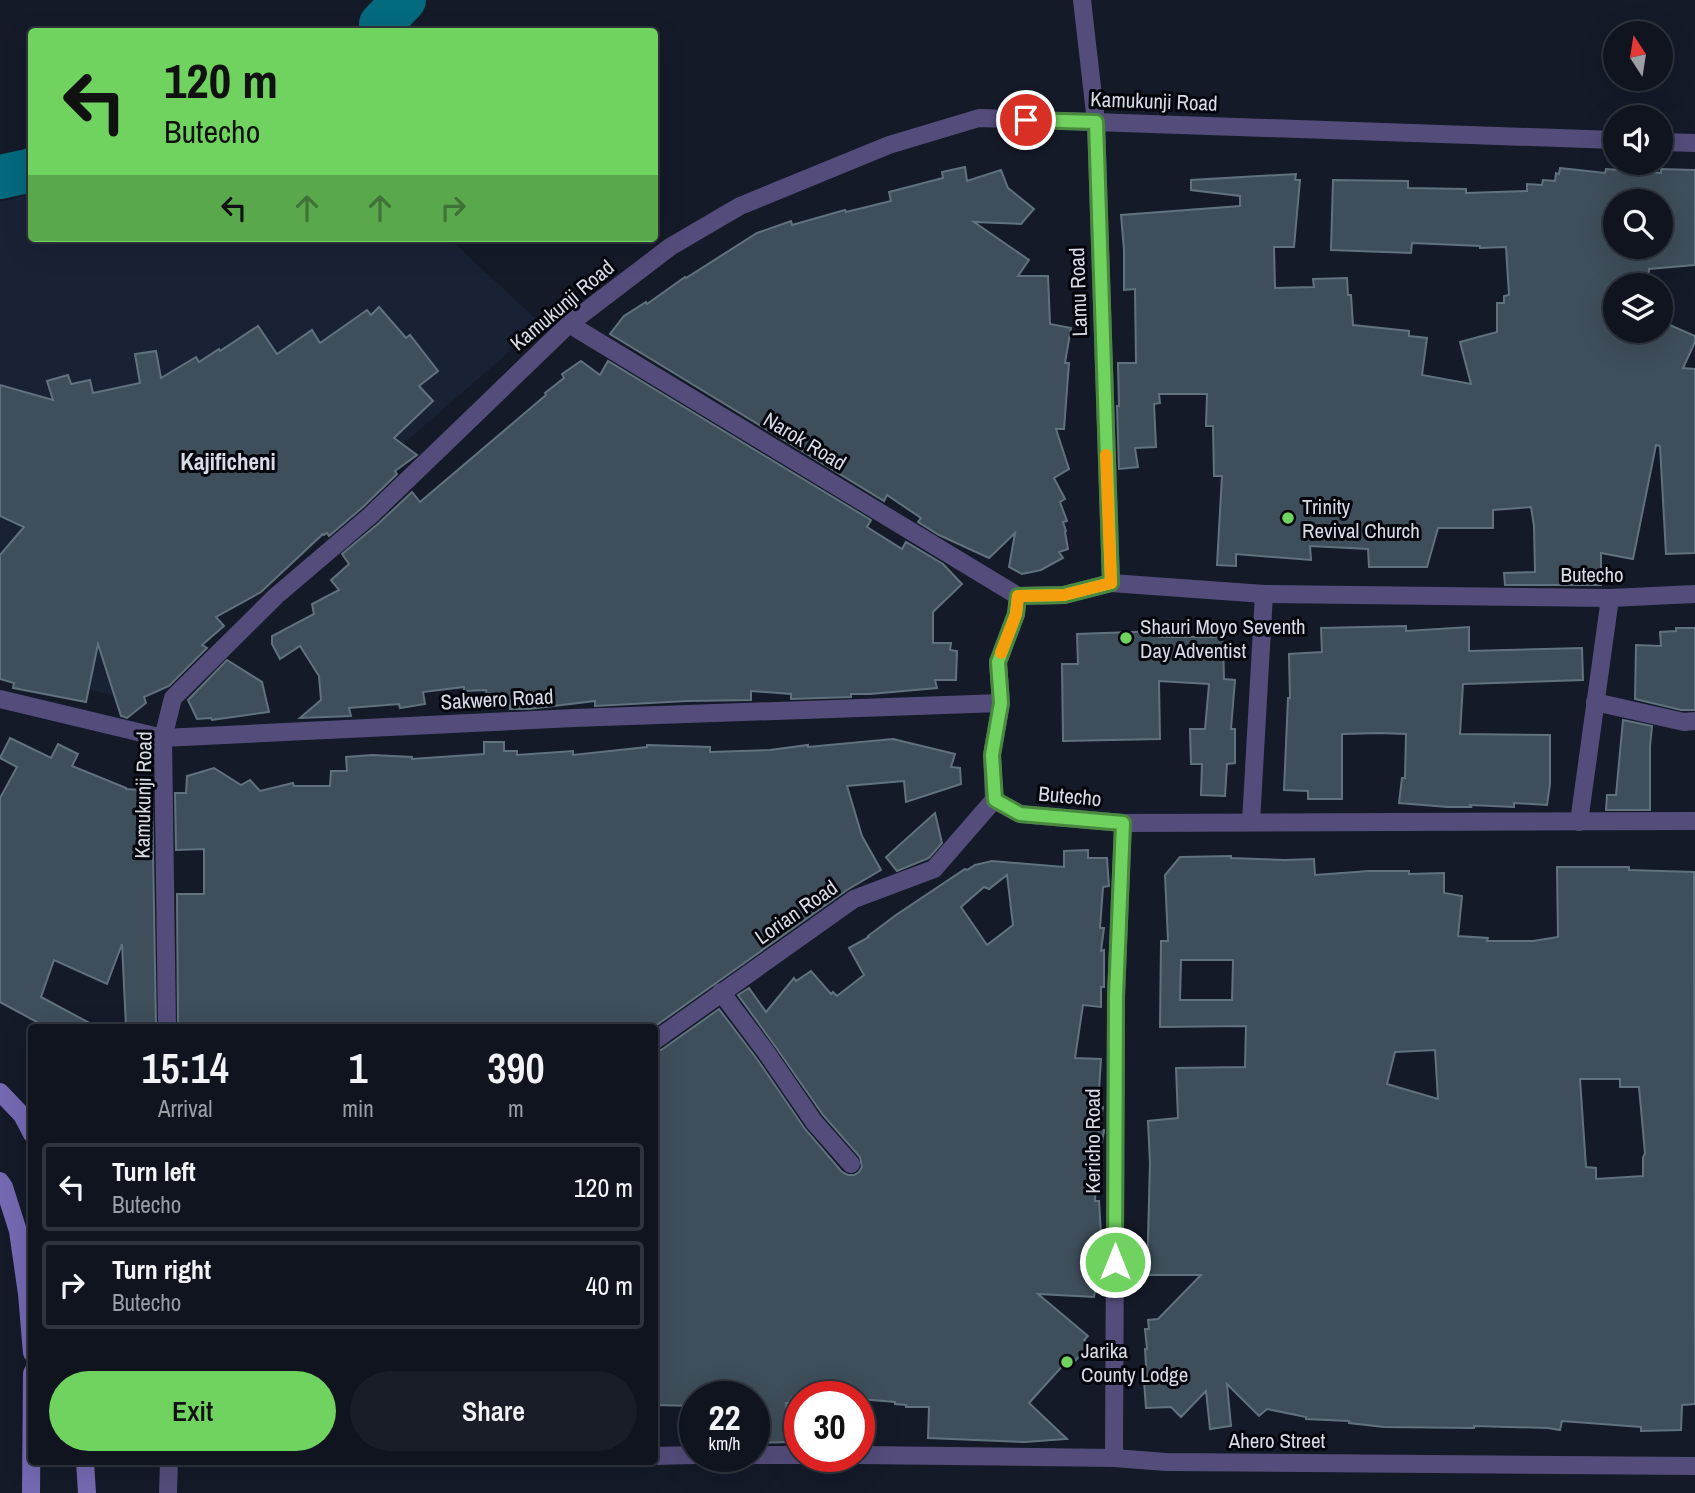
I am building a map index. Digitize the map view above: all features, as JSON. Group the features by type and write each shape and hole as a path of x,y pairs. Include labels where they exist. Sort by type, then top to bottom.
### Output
{"main road":[{"path":"0,1092 22,1115 28,1126"},
{"path":"0,1181 18,1231 28,1306"},
{"path":"31,1465 31,1493"},
{"path":"85,1465 87,1493"}],"street":[{"name":"Lamu Road","path":"1082,0 1096,122 1111,583"},
{"name":"Kamukunji Road","path":"167,1024 163,738 173,698 276,596 371,515 569,324 670,247 740,206 889,145 979,118 1603,140"},
{"path":"1673,142 1695,143"},
{"name":"Narok Road","path":"569,324 1018,596"},
{"name":"Butecho","path":"1018,596 1064,595 1111,583 1264,594 1610,598 1695,594"},
{"path":"1251,822 1264,594"},
{"path":"995,800 992,755 1001,703 998,662 1016,614 1018,596"},
{"path":"1579,822 1610,598"},
{"name":"Sakwero Road","path":"0,699 163,738 574,718 1001,703"},
{"path":"1595,702 1684,722 1695,721"},
{"name":"Butecho","path":"995,800 1020,814 1123,823 1695,821"},
{"name":"Lorian Road","path":"658,1038 854,899 934,869 995,800"},
{"name":"Kericho Road","path":"1114,1458 1116,996 1123,823"},
{"path":"721,992 814,1122 851,1164"},
{"path":"658,1456 679,1455"},
{"name":"Ahero Street","path":"875,1455 1114,1458 1166,1462 1695,1466"},
{"path":"168,1493 169,1465"}],"shaded area":[{"path":"28,195 28,242 453,242 541,324 124,687 118,697 0,665 0,202"}],"building":[{"path":"965,167 967,181 1001,170 1008,188 1034,209 1021,224 974,222 1029,260 1018,276 1048,276 1050,324 1071,328 1065,363 1069,363 1064,429 1056,429 1069,469 1054,478 1065,499 1060,502 1067,521 1063,522 1068,549 1059,552 1063,558 1041,570 1022,574 1009,567 1015,533 989,558 939,535 918,522 921,518 887,495 884,501 610,334 624,316 757,233 791,221 792,225 891,201 889,192 943,178 942,172"},
{"path":"1560,168 1603,173 1603,175 1673,175 1673,169 1695,170 1695,265 1649,269 1649,273 1603,273 1603,343 1673,343 1673,326 1695,336 1695,342 1683,368 1695,369 1695,553 1666,554 1660,446 1656,445 1633,559 1601,553 1601,585 1505,585 1504,573 1535,572 1531,507 1493,510 1493,528 1438,528 1427,567 1369,567 1368,549 1310,546 1311,560 1236,554 1236,566 1217,565 1222,476 1214,476 1213,426 1206,426 1207,394 1159,394 1160,403 1154,404 1156,447 1135,448 1138,467 1119,469 1118,363 1136,363 1135,289 1124,290 1121,215 1240,206 1240,196 1191,190 1191,180 1296,174 1295,180 1300,180 1294,247 1274,247 1275,288 1314,287 1313,279 1347,278 1353,325 1409,331 1409,336 1427,338 1422,375 1471,384 1460,342 1497,332 1497,303 1504,303 1504,296 1509,295 1506,247 1480,248 1412,243 1411,253 1331,250 1333,180 1408,181 1408,188 1466,189 1466,193 1527,191 1527,184 1542,185 1543,180 1555,181 1556,173 1559,174"},
{"path":"379,307 406,338 410,335 438,371 419,386 433,401 394,438 417,455 395,471 397,474 363,507 329,536 327,533 323,534 261,592 216,617 224,626 202,645 207,648 169,686 144,697 146,703 127,718 121,716 98,644 86,702 13,688 14,683 0,679 0,555 24,527 0,516 0,385 53,400 47,381 68,375 71,384 90,380 93,393 140,383 135,354 156,351 161,378 196,357 199,362 219,349 220,351 258,326 277,354 312,330 320,343 367,310 371,315"},
{"path":"581,361 600,375 608,361 871,520 867,527 902,549 906,542 943,564 962,584 933,612 933,643 951,643 950,650 957,651 956,680 935,680 937,688 851,694 851,697 791,699 791,694 751,691 751,700 595,706 595,701 529,709 510,709 510,700 487,701 486,690 464,691 464,687 423,692 425,704 400,708 399,704 349,708 351,716 300,718 321,700 319,676 300,646 280,659 272,644 272,636 314,614 312,604 339,590 331,580 349,564 342,554 412,492 420,502 546,395 545,393 564,378 562,374"},
{"path":"1406,626 1406,631 1469,627 1469,651 1582,648 1583,680 1463,684 1460,734 1550,735 1547,805 1514,803 1514,807 1448,807 1399,803 1402,778 1405,778 1406,734 1342,734 1342,799 1308,799 1308,791 1284,790 1290,698 1289,654 1322,652 1321,628"},
{"path":"1676,628 1695,628 1695,710 1681,710 1635,699 1636,645 1661,646 1660,632 1676,631"},
{"path":"1159,631 1159,637 1223,637 1224,679 1235,680 1231,729 1235,729 1235,763 1227,764 1225,796 1201,795 1202,764 1191,764 1190,729 1205,729 1209,684 1159,681 1160,739 1063,741 1062,664 1078,664 1077,634"},
{"path":"227,660 262,682 269,712 212,720 197,719 188,700"},
{"path":"1623,720 1652,726 1650,810 1606,810 1607,795 1616,795"},
{"path":"10,738 51,758 58,744 78,754 72,766 126,789 152,791 156,1024 126,1024 122,944 107,984 54,960 41,997 91,1024 40,1024 0,1002 0,798 17,767 0,758"},
{"path":"893,739 955,754 951,767 960,768 961,784 906,802 904,781 847,786 862,836 881,870 847,890 658,1024 178,1024 177,894 204,894 204,849 176,850 175,793 186,793 187,776 214,768 241,785 250,780 260,791 293,783 294,786 330,786 331,771 347,771 346,757 372,755 412,759 484,754 484,742 504,742 504,751 517,751 517,755 573,751 573,755 647,745 710,747 710,752"},
{"path":"935,813 942,843 929,858 897,871 886,857"},
{"path":"1088,850 1088,858 1107,858 1109,886 1103,887 1100,928 1104,928 1101,951 1104,950 1104,987 1101,987 1101,1007 1083,1005 1075,1058 1101,1059 1098,1106 1103,1107 1099,1129 1104,1132 1097,1164 1095,1201 1099,1201 1102,1252 1094,1297 1038,1294 1088,1336 1084,1340 1090,1345 1070,1366 1066,1362 1029,1403 1067,1439 1025,1442 928,1438 929,1407 906,1407 895,1402 875,1400 875,1381 784,1381 784,1442 770,1443 770,1381 679,1381 679,1406 658,1405 658,1051 719,1009 805,1129 842,1172 854,1175 862,1167 860,1157 823,1115 738,995 749,988 766,1012 794,978 796,981 811,971 831,994 833,992 837,996 864,975 849,948 869,937 896,915 965,869 992,861 1064,867 1064,851","holes":["1007,875 1013,925 987,945 961,907 984,887 989,889"]},
{"path":"1180,857 1314,859 1315,875 1369,871 1444,873 1444,893 1462,896 1458,936 1488,938 1487,941 1533,941 1558,937 1557,867 1629,867 1629,870 1694,872 1695,1404 1682,1405 1681,1430 1641,1431 1641,1427 1562,1421 1560,1430 1474,1426 1384,1427 1349,1421 1306,1419 1267,1409 1259,1416 1227,1384 1231,1426 1210,1429 1206,1391 1181,1417 1171,1407 1146,1408 1145,1329 1149,1329 1148,1320 1158,1319 1201,1275 1147,1275 1150,1163 1148,1121 1178,1118 1176,1068 1245,1067 1246,1026 1160,1027 1161,941 1168,941 1165,875","holes":["1181,960 1233,960 1232,1000 1180,1000","1435,1050 1438,1099 1387,1084 1395,1052","1580,1079 1620,1079 1620,1087 1639,1087 1645,1153 1643,1176 1596,1179 1596,1168 1586,1167"]}],"waterway":[{"path":"381,28 381,24 404,0"},
{"path":"0,177 28,171"}],"slow traffic":[{"path":"1001,653 1016,614 1018,596 1064,595 1111,583 1106,455"}],"place":[{"name":"Trinity Revival Church","path":"1288,518"},
{"name":"Shauri Moyo Seventh Day Adventist","path":"1126,638"},
{"name":"Jarika County Lodge","path":"1067,1362"}],"district":[{"name":"Kajificheni","path":"228,461"}],"route":[{"path":"1026,120 1096,122 1111,583 1064,595 1018,596 1016,614 998,662 1001,703 992,755 995,800 1020,814 1123,823 1116,996 1115,1262"}]}
